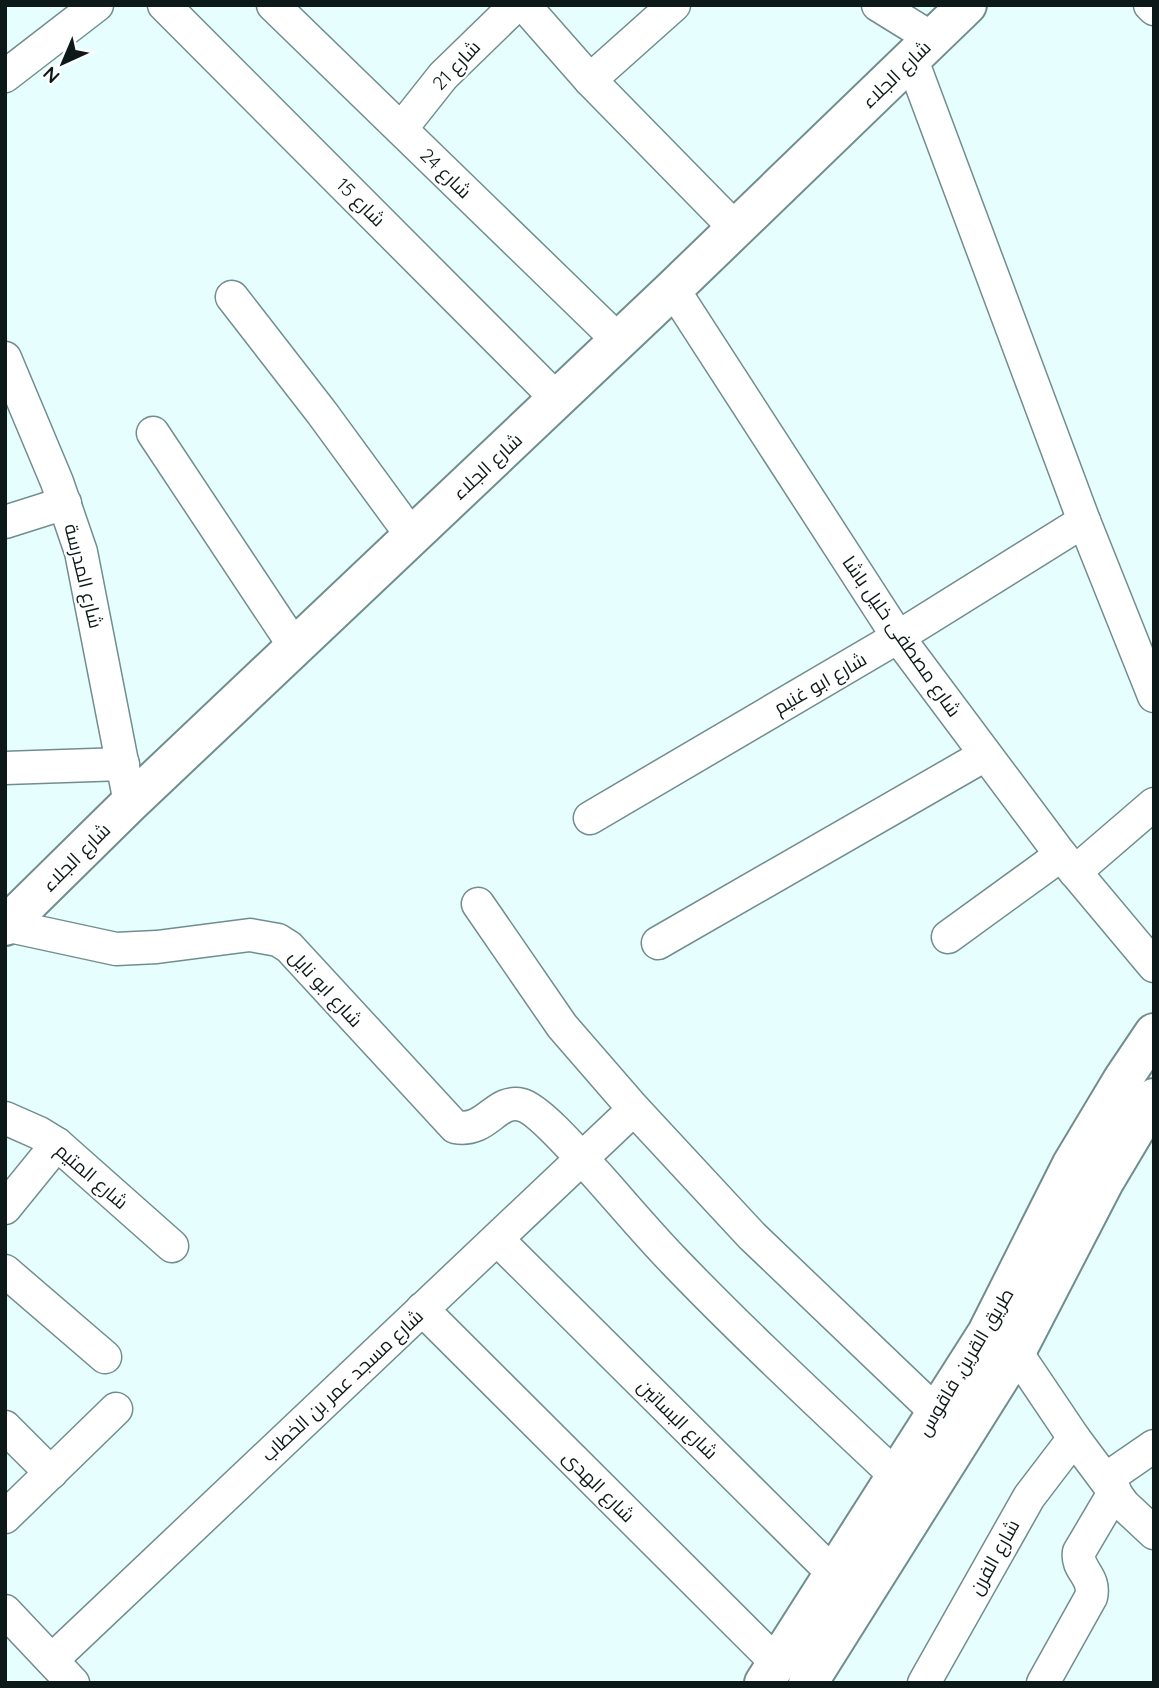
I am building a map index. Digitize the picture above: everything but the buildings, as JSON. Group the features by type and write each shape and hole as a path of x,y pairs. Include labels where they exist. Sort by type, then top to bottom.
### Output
{"street":[{"path":"5,76 97,5"},
{"name":"شارع 15","path":"164,5 558,399"},
{"name":"شارع 24","path":"273,5 619,341"},
{"name":"شارع 21","path":"401,129 443,76 516,5"},
{"path":"524,5 590,80 736,229"},
{"path":"590,80 674,5"},
{"path":"878,5 922,49 1084,521 1154,696"},
{"name":"شارع الجلاء","path":"6,925 130,803 619,341 967,5"},
{"name":"شارع مصطفى خليل باشا","path":"673,289 898,637 1068,864 1154,966"},
{"path":"232,297 322,413 412,536"},
{"name":"شارع المدرسة","path":"5,358 65,503 89,583 130,803"},
{"path":"153,433 295,647"},
{"path":"5,522 65,503"},
{"name":"شارع ابو غنيم","path":"590,818 898,637 1084,521"},
{"path":"658,943 985,755"},
{"path":"5,768 123,764"},
{"path":"948,937 1068,864 1154,804"},
{"path":"478,904 562,1026 634,1109 752,1236 936,1412"},
{"name":"شارع ابو نايل","path":"6,925 116,949 157,947 250,935 278,940 289,947 455,1127 467,1129 478,1126 503,1106 524,1105 533,1110 582,1158 674,1261 772,1359 896,1476"},
{"name":"طريق القرين, فاقوس","path":"847,1587 896,1476 987,1333 1072,1164 1154,1033"},
{"name":"طريق القرين, فاقوس","path":"783,1676 1016,1352 1104,1182 1154,1098"},
{"name":"شارع مسجد عمر بن الخطاب","path":"62,1672 422,1309 634,1109"},
{"name":"شارع المتيم","path":"5,1118 20,1123 57,1144 172,1246"},
{"path":"5,1208 57,1144"},
{"name":"شارع البساتين","path":"497,1239 847,1587"},
{"path":"5,1271 105,1357"},
{"name":"شارع الهدى","path":"422,1309 783,1676"},
{"path":"1016,1352 1074,1438 1124,1504 1154,1533"},
{"path":"5,1517 116,1409"},
{"path":"5,1427 51,1473"},
{"name":"شارع الفرن","path":"924,1683 1029,1497 1074,1438"},
{"path":"1044,1683 1091,1597 1092,1582 1080,1564 1079,1552 1110,1485 1154,1446"},
{"path":"5,1611 62,1672"}]}
